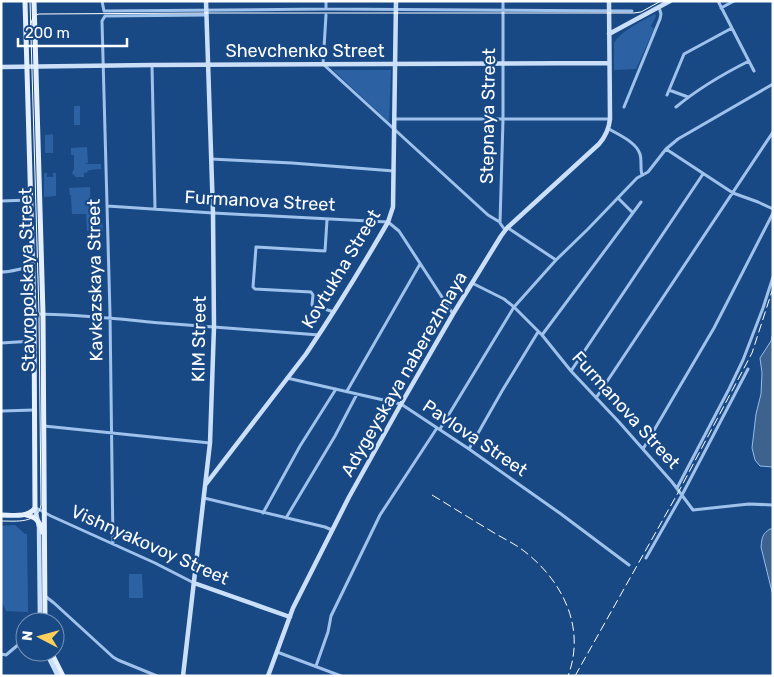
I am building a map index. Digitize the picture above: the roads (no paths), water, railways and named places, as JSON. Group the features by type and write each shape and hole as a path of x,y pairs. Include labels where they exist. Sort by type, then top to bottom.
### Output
{"main road":[{"name":"Stavropolskaya Street","path":"25,1 34,314 35,508"},
{"name":"Stavropolskaya Street","path":"34,1 43,314 45,612"},
{"path":"19,515 31,513 35,508"},
{"path":"1,515 29,516 38,519"},
{"name":"Stavropolskaya Street","path":"38,519 44,558"},
{"path":"56,662 63,676"}],"street":[{"path":"102,1 104,11 206,12 326,9 632,11"},
{"name":"KIM Street","path":"183,676 210,443 214,327 213,213 206,1"},
{"path":"326,1 326,9"},
{"name":"Kovtukha Street","path":"205,485 306,354 334,312 392,214 396,1"},
{"name":"Stepnaya Street","path":"503,1 503,120 500,223 506,229"},
{"path":"609,1 609,129 633,144 640,154 642,175"},
{"path":"609,34 670,1"},
{"path":"718,1 754,71"},
{"path":"721,8 734,1"},
{"path":"624,107 660,19 659,7"},
{"name":"Kavkazskaya Street","path":"113,544 110,317 102,21 105,16 206,12"},
{"path":"326,15 323,64 488,215 498,221"},
{"path":"667,95 684,54 732,28"},
{"path":"676,107 713,80 749,60"},
{"name":"Shevchenko Street","path":"1,67 610,63"},
{"path":"152,65 155,209"},
{"path":"316,666 328,632 331,616 380,515 439,428 514,307 556,260 637,178 648,172 666,149 678,139 772,85"},
{"path":"669,90 688,97"},
{"path":"394,119 610,119"},
{"name":"Adygeyskaya naberezhnaya","path":"268,676 290,617 332,530 401,404 472,283 506,229 599,144 609,129"},
{"path":"596,398 773,132"},
{"path":"643,449 714,328 773,211 758,202 733,193 666,149"},
{"path":"211,159 394,171"},
{"path":"571,371 703,174"},
{"path":"618,198 633,213"},
{"path":"1,201 31,200"},
{"path":"542,335 641,202"},
{"name":"Furmanova Street","path":"107,206 388,222"},
{"path":"327,220 325,251 256,248 253,287 255,289 311,292 313,295 312,305 334,312"},
{"path":"388,222 399,231 453,314"},
{"path":"506,229 556,260"},
{"path":"347,391 420,264"},
{"path":"1,272 33,267"},
{"path":"677,488 743,360 773,277"},
{"name":"Furmanova Street","path":"472,283 514,307 542,335 571,371 677,488 693,510 749,504 773,505"},
{"path":"34,314 110,317 318,335"},
{"path":"469,449 538,332"},
{"path":"1,343 34,341"},
{"path":"646,558 682,496 748,369"},
{"name":"Pavlova Street","path":"286,378 401,404 469,449 629,564"},
{"path":"263,512 300,446 336,389"},
{"path":"286,518 335,436 357,394"},
{"path":"2,412 34,410"},
{"path":"43,426 210,443"},
{"path":"204,498 332,530"},
{"name":"Vishnyakovoy Street","path":"35,508 194,583 290,617"},
{"name":"Stavropolskaya Street","path":"35,508 39,527 40,612"},
{"path":"44,596 113,657 157,676"},
{"path":"1,654 6,655 15,647"},
{"path":"276,652 342,676"},
{"path":"51,662 58,676"}],"tram line":[{"path":"1,521 26,520 36,516 41,505 39,314 30,1"},
{"path":"31,28 32,19 39,14 634,13 641,12 661,1"}],"railway":[{"path":"575,676 679,491 752,353 773,288"},
{"path":"432,495 520,548 550,576 560,591 572,623 574,640 573,658 568,676"}]}
